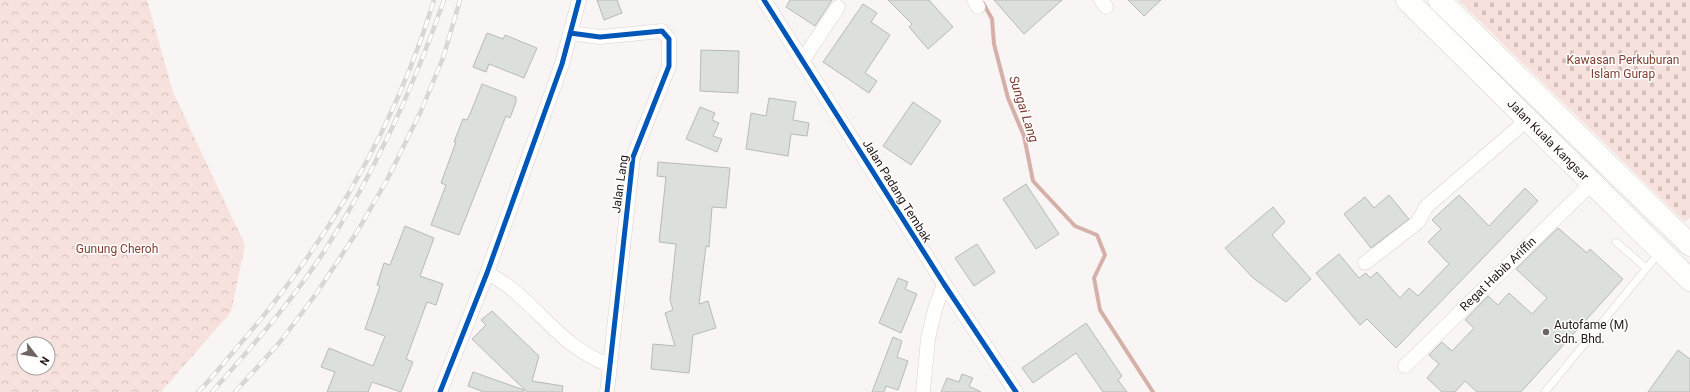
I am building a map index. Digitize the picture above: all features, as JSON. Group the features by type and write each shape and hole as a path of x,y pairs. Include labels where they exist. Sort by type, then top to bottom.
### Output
{"highway":[{"name":"Jalan Kuala Kangsar","path":"1407,0 1683,273"},
{"name":"Jalan Kuala Kangsar","path":"1439,0 1690,246"}],"street":[{"path":"440,392 487,273 562,64 579,0"},
{"name":"Jalan Padang Tembak","path":"764,0 944,284 1016,392"},
{"path":"802,61 838,7"},
{"name":"Jalan Lang","path":"570,33 600,37 662,31 669,39 669,66 633,157 607,392"},
{"path":"1364,263 1418,222 1426,208 1527,120"},
{"name":"Regat Habib Ariffin","path":"1405,366 1592,183"},
{"path":"1683,273 1690,246"},
{"path":"487,273 512,290 564,340 592,358 609,365"},
{"path":"923,392 928,339 935,309 944,284"}],"lane":[{"path":"1616,242 1646,268"},
{"path":"1545,392 1660,251"}],"green space":[{"name":"Gunung Cheroh","path":"0,0 147,0 173,92 245,245 231,312 161,392 0,392"},
{"name":"Kawasan Perkuburan Islam Gurap","path":"1458,0 1690,0 1690,218 1685,222"}],"building":[{"path":"597,0 617,0 622,13 604,20"},
{"path":"790,0 832,0 815,26 786,7"},
{"path":"888,0 929,0 953,27 928,49 909,27 912,24"},
{"path":"994,0 1062,0 1024,34"},
{"path":"1128,0 1161,0 1144,16"},
{"path":"863,4 877,13 871,22 890,35 865,73 877,81 869,93 823,62"},
{"path":"487,33 503,39 505,35 537,48 524,78 489,64 486,72 473,67"},
{"path":"701,50 739,51 738,93 700,91"},
{"path":"482,84 516,97 516,102 510,118 506,116 459,235 431,225 446,185 441,183 456,142 454,142 463,119 467,120 470,114"},
{"path":"769,98 796,102 793,120 809,123 807,136 791,134 788,156 746,149 751,113 766,116"},
{"path":"913,102 941,121 911,165 883,146"},
{"path":"700,107 715,113 712,120 719,123 713,136 722,139 717,152 686,139"},
{"path":"658,162 730,168 726,208 712,207 709,247 706,246 699,304 708,301 716,328 693,335 689,373 651,369 653,344 675,346 665,313 673,310 670,300 676,244 659,242 666,177 657,176"},
{"path":"1026,184 1059,234 1036,249 1003,199"},
{"path":"1525,188 1538,201 1396,348 1367,319 1360,325 1316,273 1339,254 1359,278 1366,273 1370,278 1377,272 1400,298 1409,288 1418,296 1449,264 1428,242 1441,229 1432,220 1459,195 1489,226"},
{"path":"1389,195 1409,219 1371,248 1344,214 1365,197 1374,208"},
{"path":"1273,207 1285,222 1272,235 1311,279 1286,302 1253,278 1225,248"},
{"path":"405,226 434,238 420,276 443,284 436,305 427,302 406,359 413,362 401,392 372,382 368,392 327,392 335,372 321,367 329,348 373,366 385,336 365,329 380,286 377,285 384,263 390,265"},
{"path":"1558,228 1587,253 1590,249 1623,279 1521,392 1477,392 1465,381 1455,392 1442,392 1427,378 1439,364 1429,355 1442,342 1452,351 1474,328 1465,320 1488,296 1498,305 1509,293 1532,314 1547,298 1516,269"},
{"path":"977,244 995,272 974,286 955,258"},
{"path":"898,278 908,282 905,289 917,294 901,333 879,323"},
{"path":"492,311 539,356 532,381 563,386 562,392 527,392 472,339 486,325 481,320"},
{"path":"1086,323 1122,376 1118,380 1127,392 1103,392 1076,353 1033,383 1022,368"},
{"path":"893,337 902,341 897,357 908,361 898,390 886,386 884,392 872,392"},
{"path":"1678,350 1690,359 1690,392 1648,392"},
{"path":"473,372 524,390 524,392 484,392 468,386"},
{"path":"962,374 973,378 969,386 981,392 941,392 947,378 959,382"}],"waterway":[{"name":"Sungai Lang","path":"983,3 992,19 994,44 1008,98 1024,136 1033,181 1075,226 1097,235 1105,255 1094,278 1100,310 1153,392"}],"railway":[{"path":"198,392 272,305 302,266 355,182 399,94 418,47 434,0"},
{"path":"212,392 256,342 284,307 311,271 342,223 376,162 406,98 444,0"},
{"path":"235,392 280,342 316,294 357,232 387,180 421,111 443,58 460,0"}],"cycle path":[{"path":"440,392 487,273 562,64 579,0"},
{"path":"764,0 944,284 1016,392"},
{"path":"570,33 600,37 662,31 669,39 669,66 633,157 607,392"}],"place":[{"name":"Autofame (M) Sdn. Bhd.","path":"1546,332"}]}
